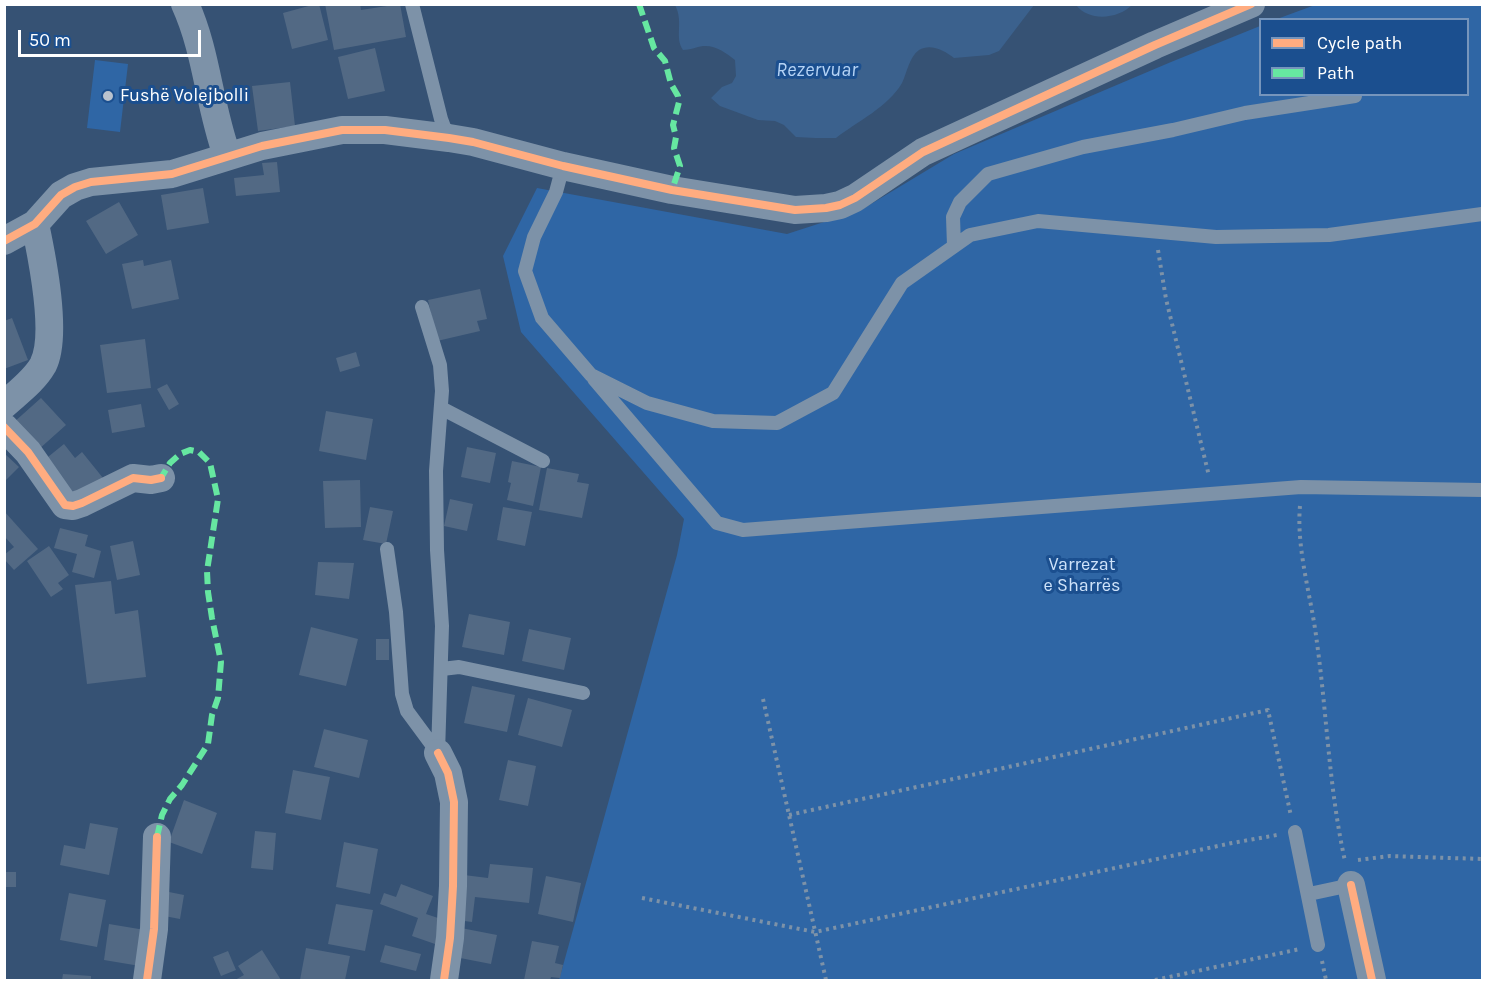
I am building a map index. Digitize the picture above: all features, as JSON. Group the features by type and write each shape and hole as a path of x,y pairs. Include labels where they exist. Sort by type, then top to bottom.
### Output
{"street":[{"path":"185,4 199,45 219,132 228,155"},
{"path":"4,241 35,224 61,195 75,187 92,182 172,174 262,146 342,130 385,130 473,142 563,166 672,190 806,211 826,208 855,198 923,152 1155,45 1251,4"},
{"path":"4,405 34,377 47,356 49,342 45,276 35,224"},
{"path":"4,427 28,452 65,506 82,503 133,478 151,480 160,478"},
{"path":"438,753 448,773 454,802 453,886 450,938 444,981"},
{"path":"147,981 154,929 157,837"},
{"path":"1348,874 1372,981"}],"lane":[{"path":"412,4 441,119 448,138"},
{"path":"954,246 953,217 960,202 988,174 1083,147 1173,130 1245,113 1355,96"},
{"path":"563,166 556,192 534,237 525,271 542,318 717,523 743,530 1301,487 1482,490"},
{"path":"591,375 647,403 713,421 777,423 833,393 902,283 970,235 1038,221 1216,237 1329,235 1482,214"},
{"path":"422,306 440,365 442,391 436,517 442,626 438,753"},
{"path":"441,408 543,461"},
{"path":"387,549 396,612 402,694 407,711 438,753"},
{"path":"442,669 459,667 583,693"},
{"path":"1294,832 1318,945"},
{"path":"1309,894 1348,874"}],"path":[{"path":"1155,231 1166,299 1214,494"},
{"path":"1301,487 1299,512 1303,558 1316,633 1332,790 1348,874"},
{"path":"763,699 826,981"},
{"path":"642,898 815,932 1220,845 1294,832 1268,710 789,815"},
{"path":"1348,874 1362,859 1390,856 1482,859"},
{"path":"1155,981 1318,945"}],"green space":[{"name":"Varrezat e Sharrës","path":"1315,5 1482,5 1482,980 559,980 677,555 684,519 521,332 503,256 537,188 787,234 861,210 954,154 1259,26 1259,96 1469,96 1469,18 1280,18"},
{"name":"Fushë Volejbolli","path":"95,60 128,64 120,132 87,128"}],"water":[{"name":"Rezervuar","path":"675,5 1034,5 999,51 989,55 954,58 933,48 919,50 896,92 872,113 836,138 796,137 784,125 775,121 758,120 720,106 711,98 722,87 732,83 736,76 735,60 712,47 703,46 683,50 679,40 679,17"},
{"path":"1076,5 1132,5 1112,16 1104,17 1088,14"}],"building":[{"path":"319,4 328,40 292,49 283,13"},
{"path":"325,4 360,4 361,10 400,4 406,37 334,50"},
{"path":"375,48 385,91 348,99 338,57"},
{"path":"290,82 295,126 258,131 252,86"},
{"path":"277,162 280,192 236,196 234,178 264,175 262,163"},
{"path":"203,188 209,223 167,230 161,195"},
{"path":"119,202 138,235 106,254 86,221"},
{"path":"143,260 144,266 171,260 179,299 132,309 122,264"},
{"path":"480,289 487,319 477,321 480,331 437,341 428,300"},
{"path":"12,318 28,360 4,369 4,321"},
{"path":"145,339 151,388 107,393 100,345"},
{"path":"356,352 360,366 340,372 336,358"},
{"path":"167,384 179,404 169,410 157,389"},
{"path":"41,398 66,425 38,450 13,423"},
{"path":"141,404 145,427 112,433 108,410"},
{"path":"326,411 373,419 366,460 319,451"},
{"path":"64,444 75,458 82,452 103,478 75,501 43,461"},
{"path":"467,447 496,453 490,483 461,477"},
{"path":"4,453 19,467 4,482"},
{"path":"512,461 541,467 533,506 507,500 511,483 508,482"},
{"path":"547,468 579,474 577,482 589,484 582,518 539,510"},
{"path":"360,480 361,527 325,528 323,481"},
{"path":"450,499 473,504 467,531 444,526"},
{"path":"370,507 393,511 386,544 363,540"},
{"path":"503,507 532,512 525,546 497,540"},
{"path":"4,511 38,549 14,570 4,559 4,555 14,547 4,536"},
{"path":"60,528 88,535 85,546 101,551 94,578 72,572 77,554 54,548"},
{"path":"133,541 140,575 117,580 110,546"},
{"path":"49,546 69,575 58,583 63,589 51,597 27,561"},
{"path":"318,562 354,563 349,599 315,595"},
{"path":"111,581 115,614 138,610 146,677 87,684 75,585"},
{"path":"469,614 510,622 504,655 462,647"},
{"path":"311,627 358,639 346,686 299,675"},
{"path":"529,629 571,638 564,670 522,661"},
{"path":"376,639 389,639 389,660 376,660"},
{"path":"472,686 515,695 507,732 464,723"},
{"path":"528,698 572,710 562,747 518,735"},
{"path":"324,729 368,740 359,778 314,767"},
{"path":"508,760 536,766 528,806 499,800"},
{"path":"293,770 330,777 321,820 285,813"},
{"path":"184,800 217,813 202,854 169,842"},
{"path":"90,823 118,828 109,875 60,865 64,845 85,849"},
{"path":"255,831 276,833 273,870 251,868"},
{"path":"344,842 378,849 370,894 336,887"},
{"path":"490,864 533,868 529,903 475,897 472,922 457,920 464,875 488,878"},
{"path":"4,872 16,872 16,887 4,887"},
{"path":"546,876 581,883 573,922 538,914"},
{"path":"401,884 433,896 426,914 444,920 435,944 412,936 418,918 380,904 384,893 396,897"},
{"path":"164,891 184,895 180,919 159,915"},
{"path":"69,893 106,900 97,947 60,940"},
{"path":"336,904 373,910 365,951 328,944"},
{"path":"109,924 145,930 140,966 104,960"},
{"path":"461,928 497,935 491,964 455,957"},
{"path":"532,941 559,946 555,963 563,965 560,978 524,980"},
{"path":"385,945 421,954 416,971 380,962"},
{"path":"306,948 350,956 345,980 300,980"},
{"path":"262,950 281,980 235,980 244,975 238,966"},
{"path":"228,951 236,970 221,976 213,957"},
{"path":"63,974 91,976 91,980 62,980"}],"marked path":[{"path":"639,4 654,48 665,61 671,84 678,96 679,102 673,125 676,137 674,148 680,166 672,190"},
{"path":"157,837 162,815 170,799 182,785 208,744 212,715 218,698 221,662 208,592 207,571 218,499 210,463 199,452 190,450 180,454 170,463 161,478"}],"cycle path":[{"path":"4,241 35,224 61,195 75,187 91,182 172,174 262,146 342,130 385,130 449,138 672,190 795,210 826,208 855,198 923,152 1155,45 1251,4"},
{"path":"4,427 28,452 65,505 73,506 82,503 133,478 151,480 161,478"},
{"path":"438,753 448,773 454,802 453,886 450,938 444,980"},
{"path":"147,980 154,929 157,837"},
{"path":"1351,885 1372,980"}],"place":[{"name":"Fushë Volejbolli","path":"108,96"}]}
